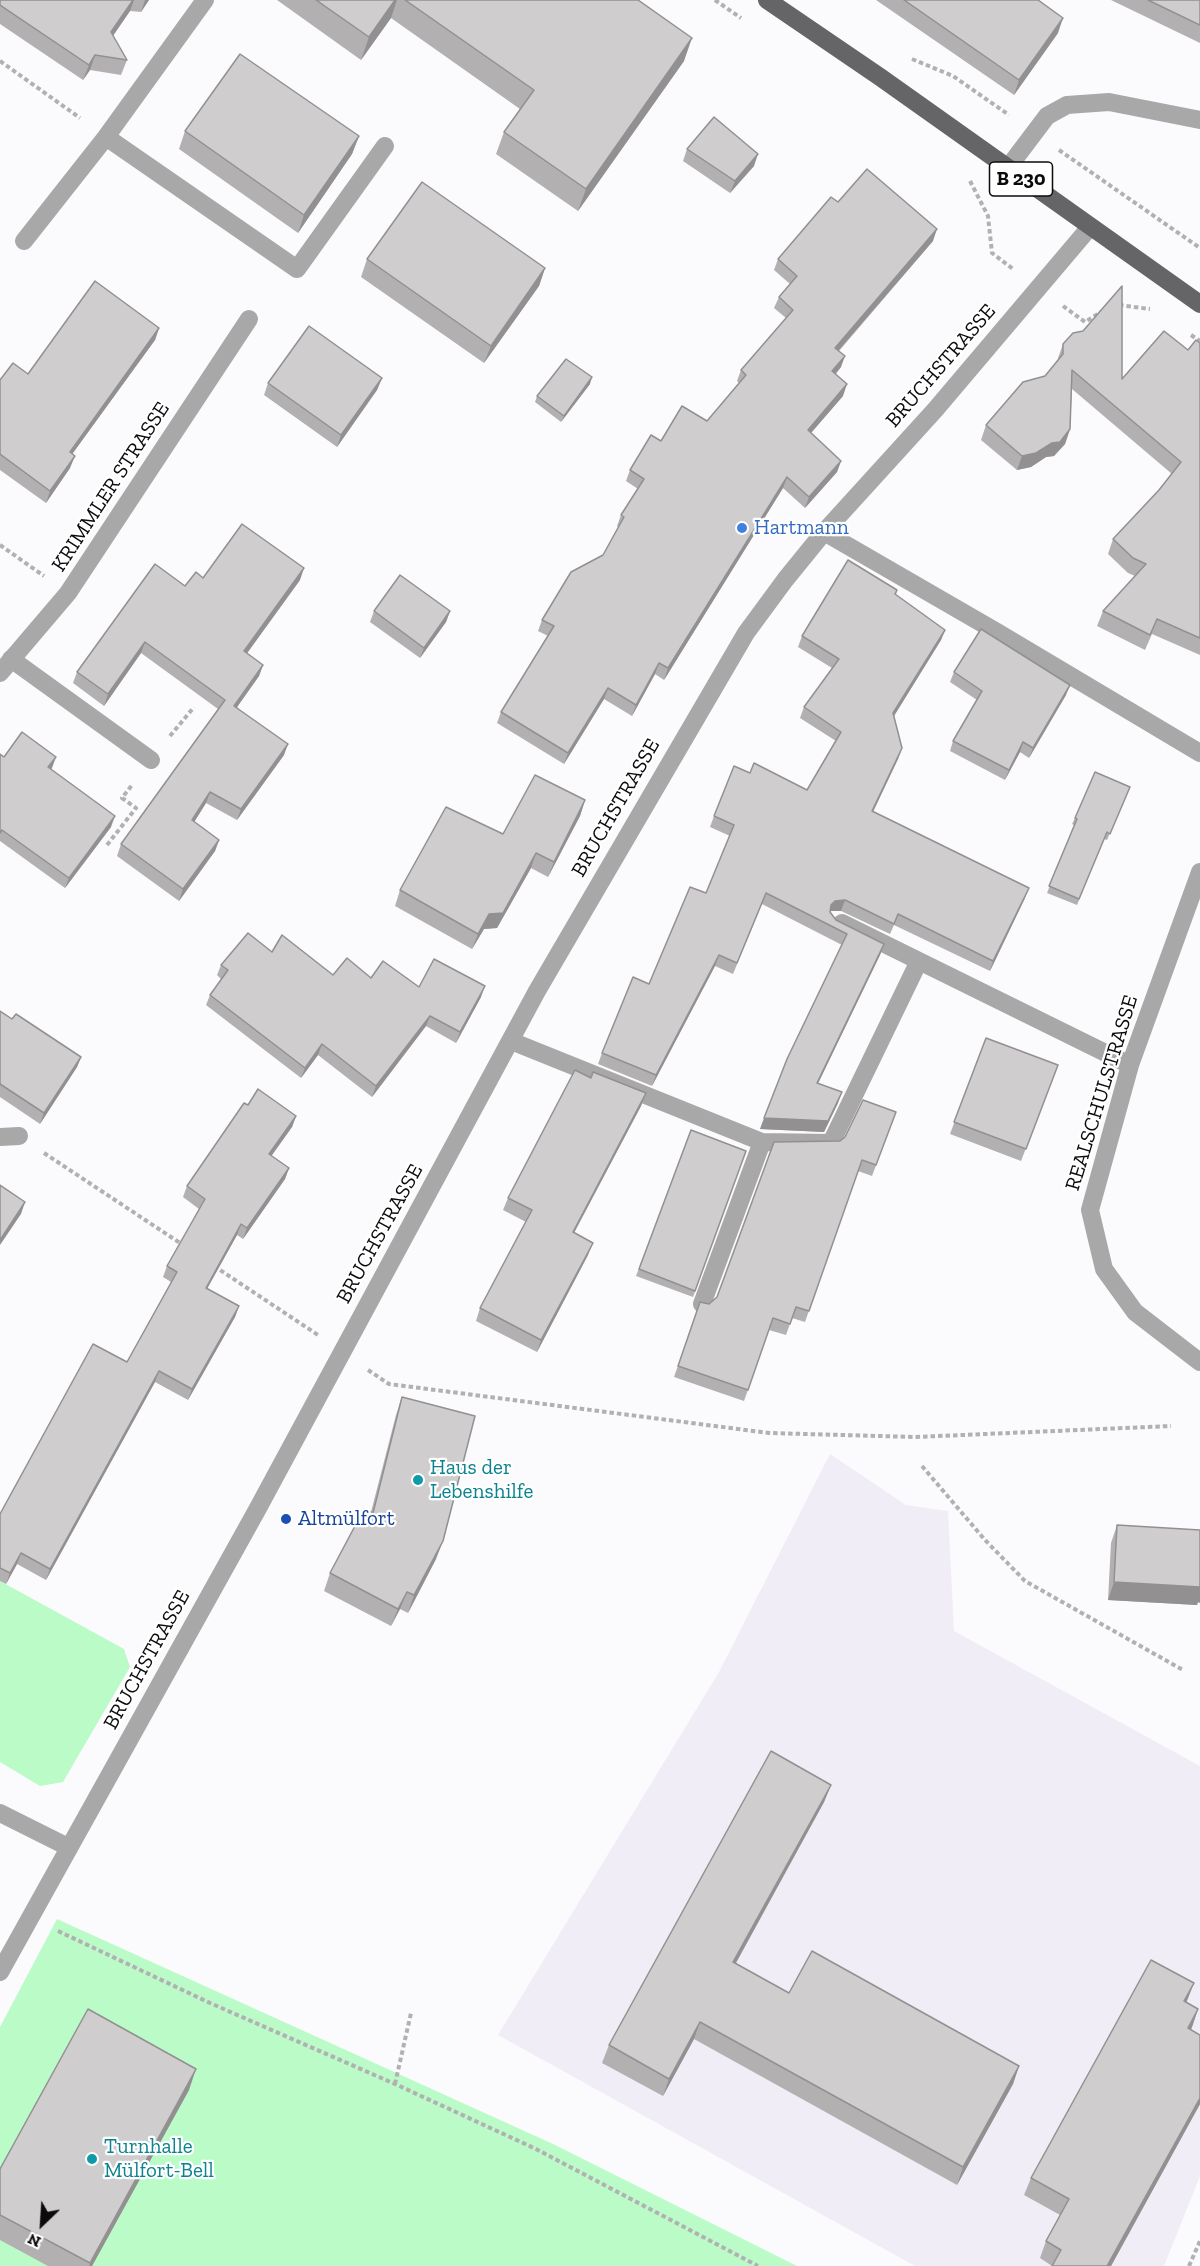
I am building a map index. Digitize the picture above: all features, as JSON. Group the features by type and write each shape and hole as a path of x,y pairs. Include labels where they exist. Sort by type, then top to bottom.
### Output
{"main road":[{"name":"B 230","path":"767,0 880,77 1200,304"}],"street":[{"path":"24,241 106,137 205,0"},
{"path":"1008,169 1036,134 1047,116 1067,105 1109,102 1200,120"},
{"path":"106,137 297,269 385,146"},
{"name":"BRUCHSTRASSE","path":"0,1972 257,1510 543,980 746,633 824,532 935,410 1090,227"},
{"name":"KRIMMLER STRASSE","path":"6,666 68,593 249,319"},
{"path":"824,532 1200,753"},
{"path":"6,666 151,760"},
{"name":"REALSCHULSTRASSE","path":"1200,872 1130,1065 1090,1210 1104,1269 1135,1312 1200,1362"},
{"path":"837,921 1130,1065"},
{"path":"511,1041 762,1142 831,1143 919,961"},
{"path":"0,1137 19,1136"},
{"path":"702,1304 762,1142"},
{"path":"0,1813 68,1847"}],"path":[{"path":"0,61 106,137"},
{"path":"953,76 1200,248"},
{"path":"968,178 988,216 992,254"},
{"path":"1113,304 1154,309"},
{"path":"1084,322 1104,310"},
{"path":"0,545 68,593"},
{"path":"19,1136 185,1247"},
{"path":"204,1260 389,1384 769,1433 916,1437 1171,1426"},
{"path":"922,1466 985,1540 1025,1581 1183,1670"},
{"path":"30,1918 210,2003 395,2084 536,2150 758,2266"},
{"path":"395,2084 411,2013"},
{"path":"1189,2266 1200,2241"}],"shaded area":[{"path":"830,1454 906,1505 948,1511 954,1631 1200,1766 1200,2176 1164,2266 915,2266 498,2035 719,1672"}],"green space":[{"path":"0,1581 124,1649 130,1667 63,1782 40,1786 0,1762"},
{"path":"57,1919 553,2144 797,2266 0,2266 0,2027"}],"building":[{"path":"0,0 133,0 111,32 127,60 95,55 89,65 0,5"},
{"path":"316,0 395,0 369,37"},
{"path":"405,0 638,0 692,38 586,189 504,132 534,90"},
{"path":"904,0 1038,0 1063,18 1019,80"},
{"path":"1148,0 1200,0 1200,25"},
{"path":"240,54 359,136 304,215 185,131"},
{"path":"714,117 758,154 735,181 687,149"},
{"path":"867,169 937,229 835,348 845,356 832,371 847,384 808,430 841,461 809,497 787,477 668,668 659,663 636,705 608,688 568,753 501,712 554,626 542,620 571,572 603,555 624,517 621,515 644,479 630,470 651,435 661,441 682,406 707,421 746,375 741,370 793,310 779,297 797,276 778,259 831,197 838,202"},
{"path":"422,182 545,268 491,346 367,259"},
{"path":"95,281 159,328 70,452 75,456 50,491 0,454 0,380 13,363 28,374"},
{"path":"1122,286 1122,379 1164,331 1188,350 1196,340 1200,343 1200,638 1157,619 1150,635 1103,611 1146,564 1133,558 1113,539 1159,490 1181,462 1072,370 1070,429 1060,442 1052,443 1036,453 1022,456 986,425 1023,382 1045,376 1063,354 1063,344 1073,333 1083,331"},
{"path":"309,326 382,378 341,435 268,383"},
{"path":"566,359 592,377 564,416 537,396"},
{"path":"242,524 304,568 244,651 263,665 234,706 288,744 241,809 210,792 192,820 219,840 183,889 121,844 225,700 145,642 108,694 77,672 155,564 185,586 196,572 203,578"},
{"path":"848,560 897,590 895,594 945,630 893,713 902,748 872,811 1029,888 993,961 898,914 894,924 845,900 835,901 831,905 830,912 836,920 884,944 817,1083 842,1092 828,1121 764,1118 787,1059 847,934 766,893 737,963 719,955 656,1075 602,1053 633,977 649,984 690,887 706,893 734,825 714,816 734,766 750,773 754,763 807,790 841,732 804,707 839,659 802,636"},
{"path":"400,575 450,611 424,648 374,611"},
{"path":"981,629 1070,685 1033,748 1023,742 1009,770 953,741 982,691 954,672"},
{"path":"22,732 56,757 48,767 115,816 69,878 2,830 0,833 0,754 4,757"},
{"path":"1095,772 1130,787 1110,834 1107,832 1079,899 1049,886"},
{"path":"535,775 585,800 554,862 536,853 503,913 489,914 478,934 400,890 446,807 503,834"},
{"path":"248,933 272,952 282,935 333,975 347,958 371,978 383,961 419,987 434,959 485,986 460,1032 430,1016 376,1086 322,1044 305,1068 210,995 228,970 221,965"},
{"path":"0,1011 12,1019 16,1014 81,1057 44,1113 0,1084"},
{"path":"986,1038 1058,1065 1026,1149 954,1122"},
{"path":"575,1070 591,1078 593,1072 646,1093 573,1232 593,1243 541,1340 480,1308 532,1210 508,1198"},
{"path":"258,1089 296,1116 269,1154 289,1168 247,1228 241,1224 206,1288 239,1306 192,1389 159,1371 50,1569 21,1553 10,1573 0,1568 0,1514 93,1344 127,1362 177,1272 167,1266 205,1199 187,1186 244,1103 248,1105"},
{"path":"863,1100 896,1112 876,1165 862,1160 809,1311 796,1307 790,1324 773,1318 748,1390 678,1366 700,1302 709,1304 717,1297 774,1142 840,1141 845,1137"},
{"path":"691,1130 746,1151 695,1291 639,1269"},
{"path":"0,1185 25,1202 0,1240"},
{"name":"Haus der Lebenshilfe","path":"402,1397 475,1416 443,1541 414,1595 407,1592 398,1609 330,1573 364,1509 373,1513"},
{"path":"1117,1525 1200,1530 1200,1587 1114,1582"},
{"path":"771,1751 831,1785 733,1962 789,1993 812,1951 1019,2066 963,2167 700,2022 669,2079 609,2045"},
{"path":"1151,1960 1194,1983 1184,2001 1198,2009 1188,2028 1200,2035 1200,2098 1107,2266 1052,2266 1061,2250 1046,2241 1069,2199 1031,2178"},
{"name":"Turnhalle Mülfort-Bell","path":"88,2009 196,2069 90,2263 0,2215 0,2169"}],"place":[{"name":"Hartmann","path":"742,528"},
{"name":"Haus der Lebenshilfe","path":"418,1480"},
{"name":"Altmülfort","path":"286,1519"},
{"name":"Turnhalle Mülfort-Bell","path":"92,2159"}]}
